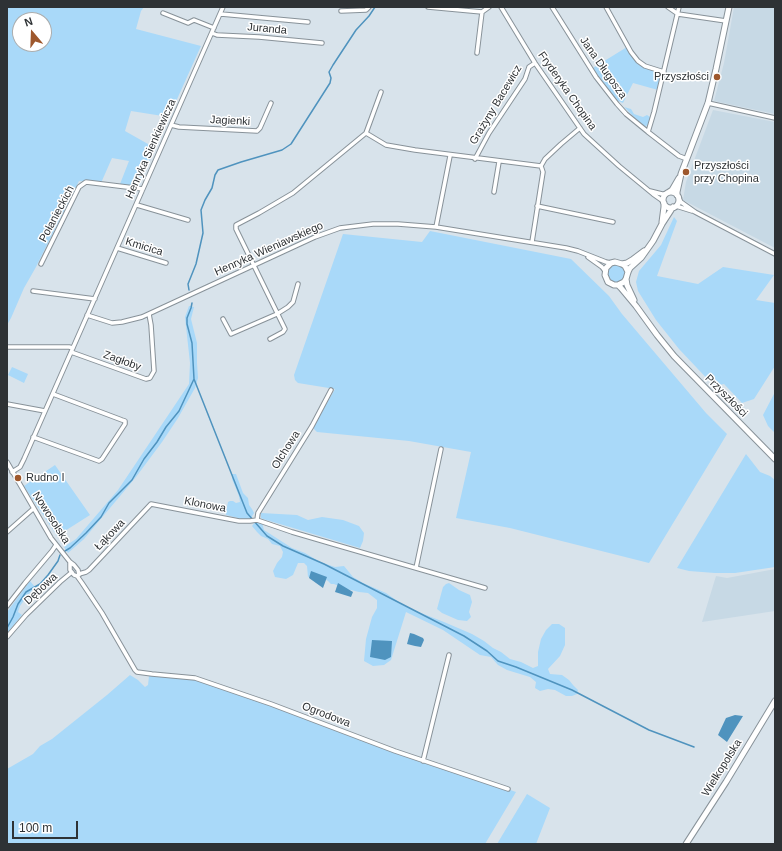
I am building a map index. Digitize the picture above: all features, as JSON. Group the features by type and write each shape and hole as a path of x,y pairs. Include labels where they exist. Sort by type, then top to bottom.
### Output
{"street":[{"name":"Henryka Sienkiewicza","path":"12,472 22,464 34,438 223,7"},
{"path":"341,11 366,10 369,7"},
{"path":"428,7 482,12 489,7"},
{"name":"Fryderyka Chopina","path":"501,7 535,63 584,134 618,166 664,202"},
{"name":"Jana Długosza","path":"552,7 596,77 626,114 680,156 687,159"},
{"path":"606,7 631,52 638,61 645,66 664,72"},
{"path":"668,7 678,14 726,21"},
{"path":"648,132 679,7"},
{"path":"662,224 664,196 672,190 681,174 708,103 728,7"},
{"path":"477,53 482,12"},
{"path":"163,13 188,23 194,20 214,28"},
{"path":"221,14 308,22"},
{"name":"Juranda","path":"212,33 217,35 322,43"},
{"name":"Grażyny Bacewicz","path":"475,159 489,133 525,79 529,67 535,63"},
{"path":"270,339 283,332 285,329 253,266 236,229 236,225 293,193 366,133 381,92"},
{"name":"Jagienki","path":"171,125 179,127 257,131 260,128 271,103"},
{"path":"708,103 775,118"},
{"path":"532,242 543,172 541,166 545,159 580,128"},
{"path":"366,133 386,145 450,156 541,166"},
{"path":"436,227 450,156"},
{"path":"494,192 499,162"},
{"path":"628,272 625,266 615,262 611,263 606,268 605,275 608,282 614,285 618,285 626,280 630,268 641,258 653,241 662,224 678,202 677,192 681,174"},
{"name":"Połanieckich","path":"41,264 79,187 86,182 143,189"},
{"name":"Fryderyka Chopina","path":"649,191 662,194 667,193"},
{"path":"667,193 673,192 681,202 695,212 775,254"},
{"path":"664,202 669,207 695,212"},
{"path":"137,205 188,220"},
{"path":"537,206 613,222"},
{"name":"Henryka Wieniawskiego","path":"87,315 112,323 131,320 149,314 326,232 358,225 383,223 436,227 566,248 611,263"},
{"name":"Kmicica","path":"117,248 166,263"},
{"path":"622,264 627,263 646,250"},
{"name":"Henryka Wieniawskiego","path":"584,254 602,267 605,271"},
{"name":"Przyszłości","path":"626,280 636,306"},
{"path":"223,319 231,334 277,314 293,302 298,284"},
{"name":"Przyszłości","path":"618,285 674,356 775,459"},
{"path":"33,291 95,299"},
{"name":"Zagłoby","path":"72,350 146,379 150,378 154,371 149,314"},
{"path":"7,347 69,347 72,350"},
{"name":"Olchowa","path":"257,520 258,513 312,426 331,390"},
{"path":"34,438 99,461 102,460 125,424 125,421 53,394"},
{"path":"7,404 45,412"},
{"path":"416,568 441,449"},
{"name":"Nowosolska","path":"7,462 33,509 56,545 74,565 78,575 102,613 134,670"},
{"name":"Klonowa","path":"151,504 239,521 257,520"},
{"name":"Łąkowa","path":"78,575 89,570 151,504"},
{"path":"7,532 33,509"},
{"path":"257,520 298,534 485,588"},
{"path":"7,606 56,545"},
{"name":"Nowosolska","path":"70,562 72,572 78,575"},
{"name":"Dębowa","path":"7,637 26,615 72,572"},
{"path":"423,761 449,654"},
{"name":"Ogrodowa","path":"134,670 140,673 195,678 271,704 375,744 508,789"},
{"name":"Wielkopolska","path":"686,844 775,701"}],"shaded area":[{"path":"7,7 144,7 141,11 136,29 201,46 169,117 131,111 125,131 155,148 139,187 120,184 129,161 112,158 101,183 79,181 24,288 7,325"},
{"path":"734,7 775,7 775,114 714,101 724,63"},
{"path":"627,47 636,62 662,71 658,90 633,83 623,103 616,100 593,68"},
{"path":"624,107 631,109 634,114 643,117 647,115 650,117 649,124 643,126"},
{"path":"713,110 775,122 775,248 683,200 686,182"},
{"path":"674,217 677,221 657,276 698,284 723,267 774,275 756,300 775,303 775,366 754,399 742,403 724,384 714,386 679,349 656,320 638,291 636,282 639,271 661,245"},
{"path":"430,231 571,259 609,296 622,314 706,413 727,434 649,563 510,528 456,518 471,452 409,441 317,432 314,429 314,426 335,389 298,383 295,380 294,375 343,234 422,242"},
{"path":"616,265 622,268 625,274 622,280 616,283 610,280 607,274 610,268"},
{"path":"189,306 194,307 191,319 197,343 198,378 195,388 178,418 136,477 84,539 68,553 64,547 76,539 118,490 189,384 190,363 185,317"},
{"path":"12,367 28,374 24,383 8,375"},
{"path":"775,392 775,433 768,426 763,415"},
{"path":"746,454 760,472 775,480 775,567 735,573 689,571 677,568"},
{"path":"55,465 90,515 57,536 24,486"},
{"path":"232,474 236,474 243,493 248,498 249,505 254,513 251,518 246,520 226,515 225,511 228,502 240,502 232,479"},
{"path":"261,513 297,515 308,520 322,517 343,520 359,526 364,533 363,541 360,548 263,519 261,518"},
{"path":"255,522 262,523 264,530 292,548 305,553 320,562 335,567 344,566 353,577 386,593 403,605 472,634 510,659 521,662 533,668 538,666 538,652 541,639 546,630 552,624 559,624 565,628 565,645 560,656 548,669 550,674 562,675 569,680 578,690 577,694 566,696 555,690 548,689 540,691 535,688 536,682 530,677 507,670 498,665 491,657 480,655 443,630 406,612 391,660 384,665 373,666 364,661 366,639 372,617 377,608 377,600 368,593 345,589 331,584 316,574 308,577 307,566 304,563 298,563 293,575 286,579 275,577 273,571 282,557 283,552 280,546 272,544 268,539 261,536 257,532 252,526"},
{"path":"775,569 775,611 702,622 716,576 727,578"},
{"path":"311,571 327,577 323,588 309,578"},
{"path":"30,581 35,587 20,606 18,612 22,615 7,633 7,612"},
{"path":"338,583 353,592 351,597 335,592"},
{"path":"449,583 470,595 472,602 469,612 471,617 467,621 458,620 442,613 437,609 443,587"},
{"path":"410,633 423,638 424,640 421,647 407,644"},
{"path":"372,640 392,641 391,657 385,660 370,657"},
{"path":"130,675 145,687 148,685 149,676 194,679 516,792 485,844 7,844 7,769 33,754 40,746 52,739"},
{"path":"735,715 743,716 727,742 718,735 726,718"},
{"path":"527,794 550,808 536,844 497,844"}],"waterway":[{"path":"189,290 188,284 196,264 203,233 201,210 212,188 215,175 218,170 282,150 291,144 330,83 331,78 329,72 333,65 356,30 375,7"},
{"path":"65,551 86,533 101,517 109,503 132,480 144,459 179,411 194,379 192,343 187,324 187,318 192,303"},
{"path":"194,379 247,513 267,536 283,546 324,564 464,636 487,651 498,661 572,690 649,730 694,747"},
{"path":"7,628 18,604 26,592 40,584 58,561 60,555"}],"place":[{"name":"Przyszłości","path":"717,77"},
{"name":"Przyszłości przy Chopina","path":"686,172"},
{"name":"Rudno I","path":"18,478"}]}
